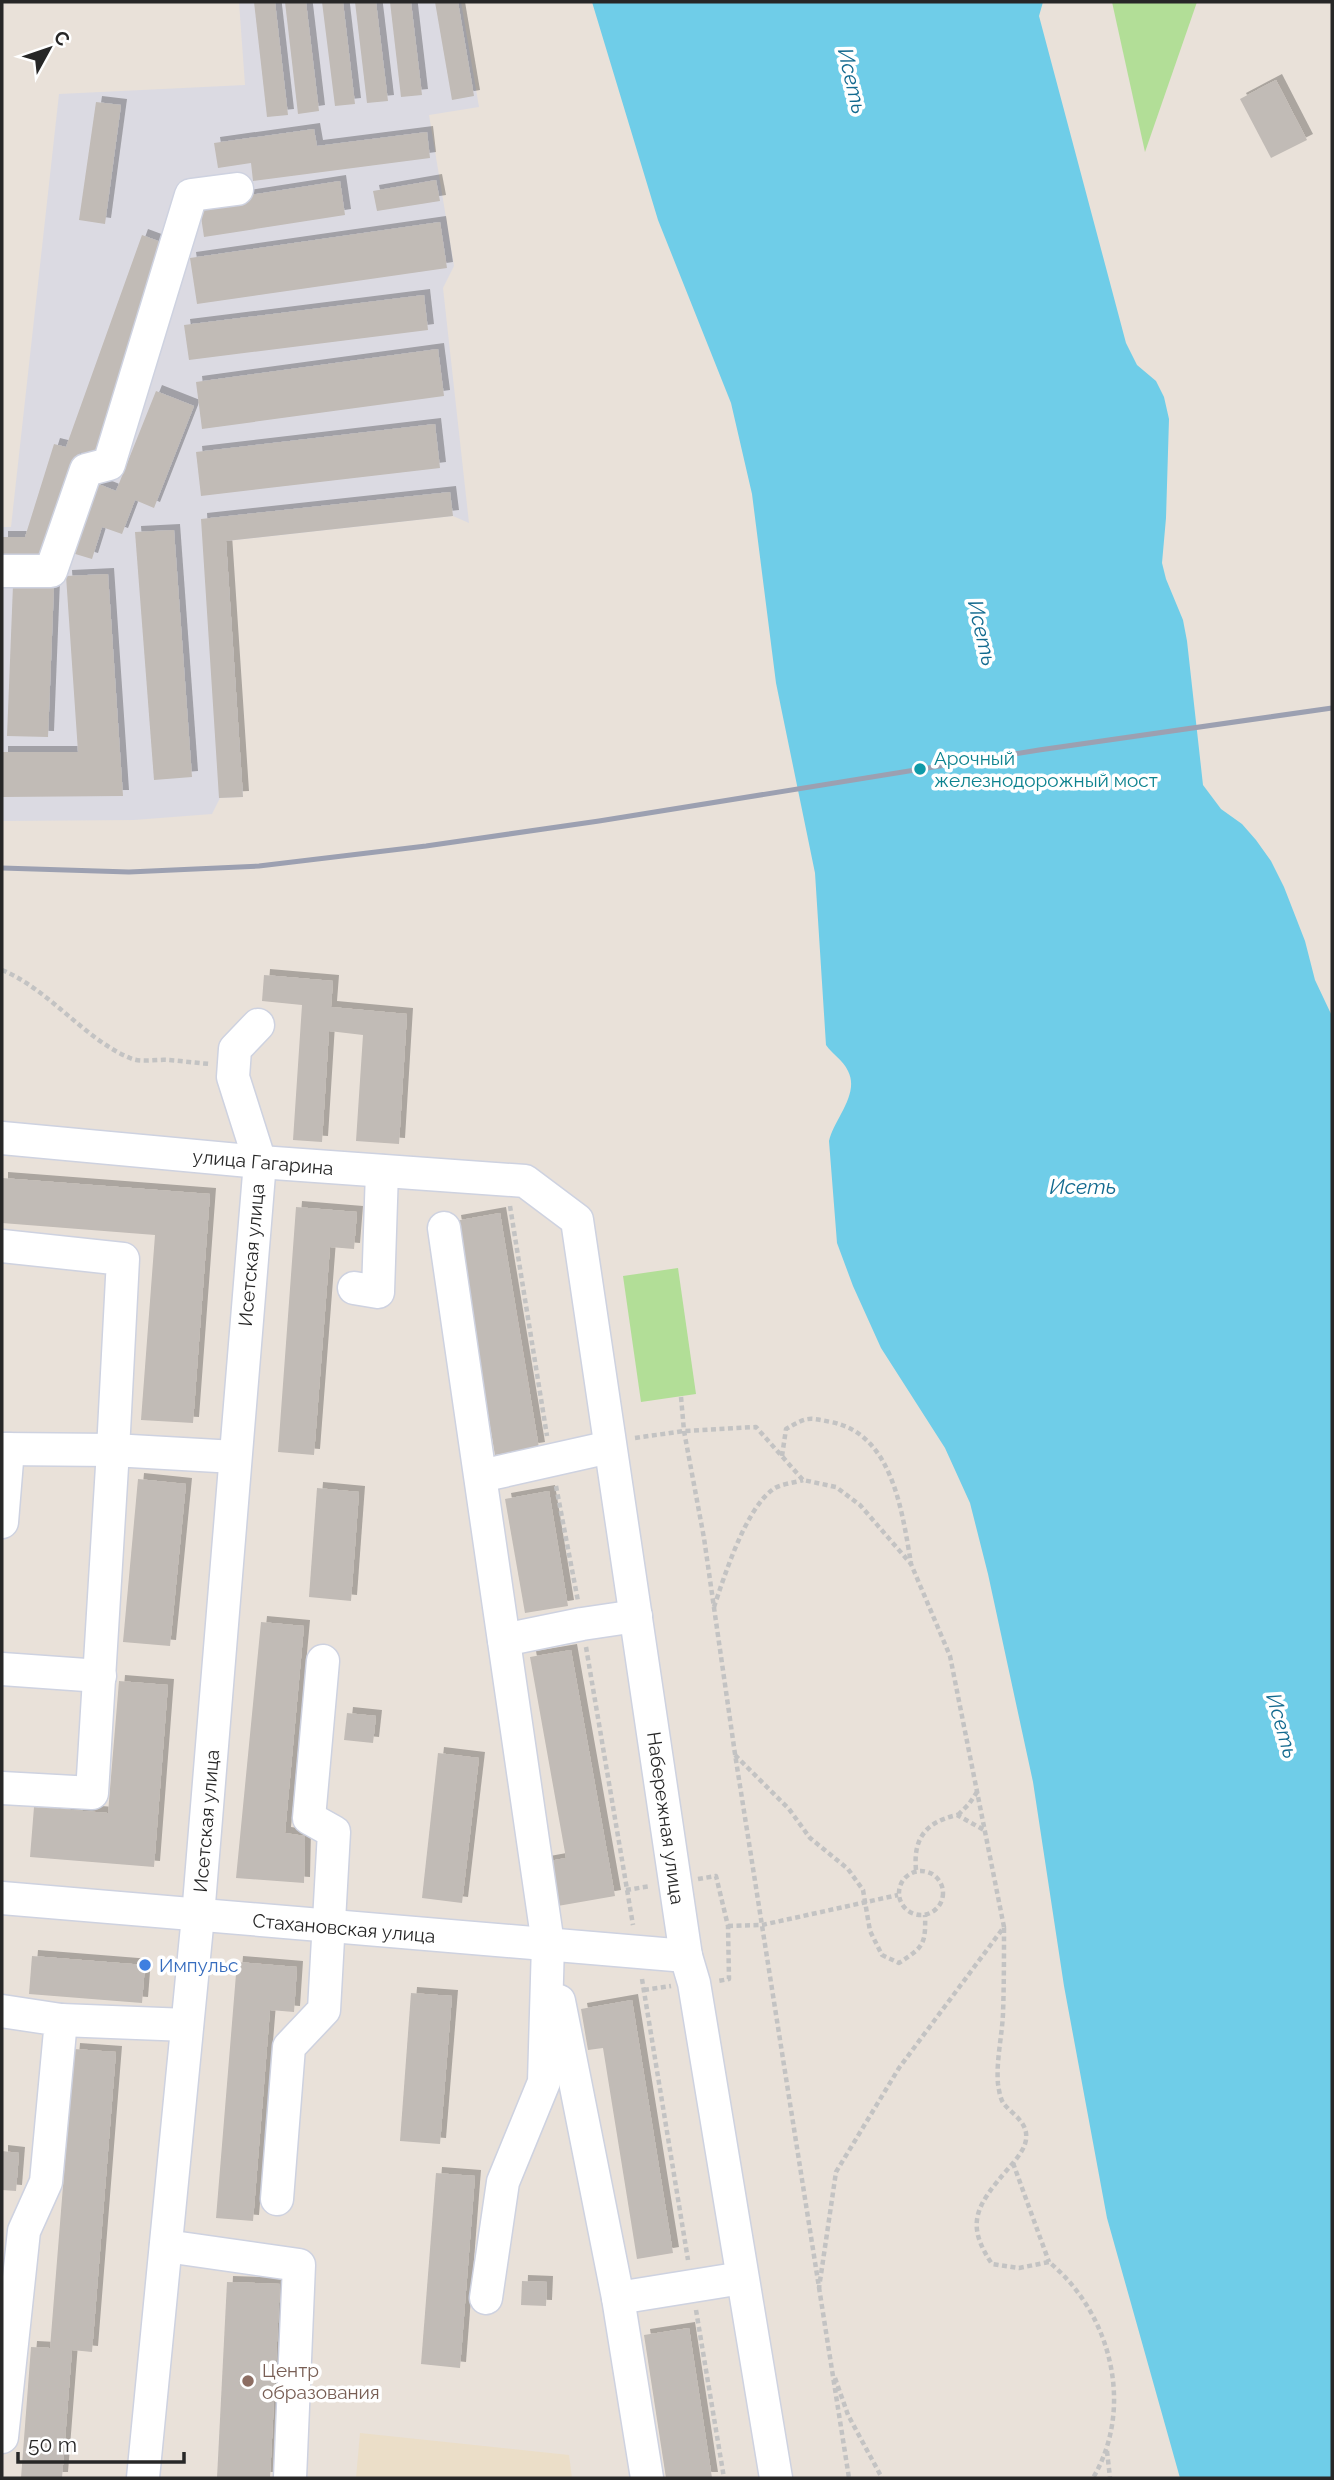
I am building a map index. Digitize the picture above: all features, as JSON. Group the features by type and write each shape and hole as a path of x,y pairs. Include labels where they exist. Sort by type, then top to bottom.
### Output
{"street":[{"path":"2,571 51,571 86,470 109,464 191,195 237,189"},
{"path":"258,1025 235,1049 233,1077 260,1162"},
{"name":"улица Гагарина","path":"2,1138 382,1171 517,1190"},
{"name":"Исетская улица","path":"143,2478 198,1916 260,1162"},
{"path":"354,1288 378,1292 382,1171"},
{"name":"Набережная улица","path":"517,1190 576,1220 686,1956 694,1983 776,2478"},
{"path":"444,1228 548,1944 618,2298 647,2478"},
{"path":"2,1246 123,1259 92,1793 2,1788"},
{"path":"481,1476 610,1445"},
{"path":"2,1522 5,1449 113,1450 235,1457"},
{"path":"504,1640 636,1616"},
{"path":"277,2199 289,2048 324,2010 334,1832 309,1818 323,1661"},
{"path":"2,1669 100,1676"},
{"name":"Стахановская улица","path":"2,1898 686,1956"},
{"path":"486,2298 503,2182 544,2082 548,1944"},
{"path":"2,2011 61,2020 187,2025"},
{"path":"2,2438 13,2230 46,2182 61,2020"},
{"path":"166,2246 299,2265 290,2478"},
{"path":"618,2298 741,2278"}],"path":[{"path":"2,970 47,997 113,1049 133,1060 166,1060 234,1067"},
{"path":"517,1190 551,1460 638,1952 724,2478"},
{"path":"681,1397 684,1431 714,1607 849,2478"},
{"path":"782,1457 786,1429 808,1417 847,1425 870,1444 889,1471 899,1500 911,1564 950,1656 1004,1927 1003,2014 998,2082 1002,2102 1015,2113 1026,2129 1025,2144 994,2185 977,2217 976,2232 980,2246 992,2264 1019,2268 1049,2262"},
{"path":"610,1445 684,1431 756,1427 803,1480"},
{"path":"714,1607 727,1567 751,1516 773,1489 803,1480 836,1487 860,1505 911,1564"},
{"path":"735,1754 789,1809 810,1838 848,1869 863,1890 870,1931 882,1955 899,1963 920,1949 925,1932 925,1915"},
{"path":"916,1870 914,1854 919,1838 938,1819 957,1815 969,1804 977,1791"},
{"path":"957,1815 985,1831"},
{"path":"916,1870 930,1872 941,1881 944,1896 937,1909 925,1915 912,1914 902,1906 898,1895 900,1884 906,1875 916,1870"},
{"path":"728,1926 762,1925 898,1895"},
{"path":"818,2288 836,2172 899,2068 1004,1927"},
{"path":"1013,2163 1049,2262 1069,2277 1087,2304 1112,2368 1114,2421 1107,2450 1093,2478"},
{"path":"833,2373 842,2391 848,2415 882,2478"},
{"path":"1107,2450 1110,2478"}],"shaded area":[{"path":"239,2 461,2 479,107 429,115 454,266 443,288 469,523 453,516 226,541 243,797 220,798 212,814 134,820 2,821 2,527 11,527 59,94 245,85"},
{"path":"360,2433 569,2455 572,2478 356,2478"}],"green space":[{"path":"1112,2 1197,2 1145,152"},
{"path":"678,1268 696,1394 641,1402 623,1276"}],"water":[{"name":"Исеть","path":"592,2 1043,2 1039,16 1126,343 1137,365 1156,381 1164,397 1169,419 1162,563 1183,620 1187,641 1203,785 1221,809 1242,824 1271,861 1305,941 1315,980 1332,1016 1332,2478 1180,2478 1107,2218 1064,1986 1033,1782 970,1503 945,1448 881,1348 837,1243 829,1141 849,1097 851,1080 846,1067 826,1045 815,873 776,683 752,494 731,403 658,220"}],"building":[{"path":"254,2 275,2 288,115 267,117"},
{"path":"285,2 306,2 319,111 298,114"},
{"path":"322,2 343,2 355,104 335,106"},
{"path":"355,2 376,2 388,101 367,103"},
{"path":"390,2 411,2 422,95 401,97"},
{"path":"435,2 458,2 474,96 452,100"},
{"path":"1276,80 1307,140 1271,158 1240,99"},
{"path":"96,102 121,105 105,224 79,220"},
{"path":"314,129 317,146 427,132 430,158 253,181 251,163 218,168 214,143"},
{"path":"436,180 440,201 377,211 373,191"},
{"path":"340,181 345,215 204,237 199,203"},
{"path":"440,222 447,268 197,304 190,258"},
{"path":"142,235 169,245 93,457 80,452 46,561 2,560 2,537 25,537 54,444 66,447"},
{"path":"424,295 428,330 189,360 184,325"},
{"path":"438,349 444,396 202,429 196,382"},
{"path":"156,391 194,406 154,508 135,500 122,534 102,527 92,559 72,553 96,483 116,491"},
{"path":"435,424 440,468 201,496 196,452"},
{"path":"450,492 453,516 226,541 243,797 219,798 201,519"},
{"path":"174,530 192,777 154,780 135,532"},
{"path":"108,574 123,796 2,797 2,752 78,752 66,576"},
{"path":"13,585 54,586 48,737 7,736"},
{"path":"264,975 333,981 331,1007 407,1014 399,1144 356,1141 363,1035 329,1031 322,1142 293,1140 302,1005 262,1001"},
{"path":"2,1178 210,1194 193,1423 141,1420 155,1235 2,1223"},
{"path":"296,1207 357,1212 354,1249 330,1247 314,1455 278,1452"},
{"path":"500,1213 539,1448 495,1455 455,1221"},
{"path":"138,1479 186,1484 170,1646 123,1642"},
{"path":"317,1488 359,1492 351,1601 309,1597"},
{"path":"549,1491 568,1606 525,1613 505,1499"},
{"path":"261,1622 304,1626 285,1833 305,1836 304,1883 236,1878"},
{"path":"571,1650 615,1896 552,1907 544,1862 566,1858 530,1657"},
{"path":"119,1681 168,1685 154,1867 30,1857 34,1807 108,1813"},
{"path":"347,1713 376,1716 373,1743 344,1740"},
{"path":"438,1753 479,1758 462,1903 422,1898"},
{"path":"32,1956 145,1965 142,2003 29,1994"},
{"path":"237,1962 297,1967 294,2012 270,2010 253,2221 216,2218"},
{"path":"411,1993 452,1996 440,2144 400,2141"},
{"path":"632,2000 673,2253 637,2259 603,2048 588,2050 581,2009"},
{"path":"74,2049 116,2052 92,2352 72,2350 62,2478 21,2478 31,2347 50,2348"},
{"path":"2,2151 19,2153 16,2191 2,2190"},
{"path":"436,2173 475,2176 460,2368 421,2364"},
{"path":"522,2281 547,2282 546,2306 521,2305"},
{"name":"Центр образования","path":"227,2282 280,2284 270,2478 217,2478"},
{"path":"689,2328 712,2478 666,2478 644,2335"}],"railway":[{"path":"2,868 129,872 259,866 426,846 1039,750 1332,708"}],"place":[{"name":"Арочный железнодорожный мост","path":"920,769"},
{"name":"Импульс","path":"145,1965"},
{"name":"Центр образования","path":"248,2381"}]}
